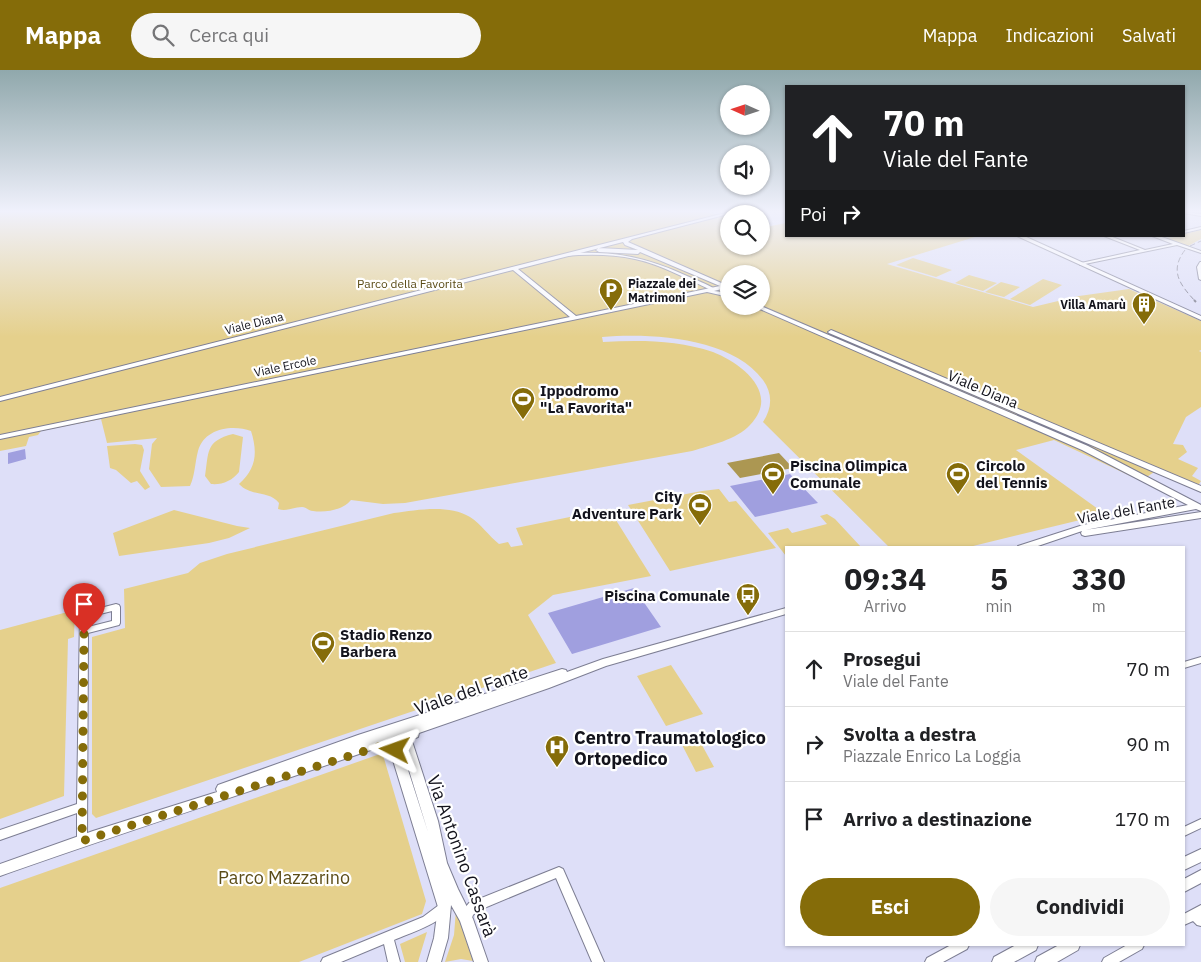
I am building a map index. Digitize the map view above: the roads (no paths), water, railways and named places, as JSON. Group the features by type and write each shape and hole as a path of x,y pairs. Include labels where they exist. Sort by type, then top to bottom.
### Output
{"street":[{"name":"Viale Diana","path":"0,399 572,254"},
{"name":"Viale Diana","path":"651,254 720,285"},
{"path":"1058,254 1201,318"},
{"path":"1081,264 1133,254"},
{"name":"Viale Diana","path":"564,256 609,255 635,258 658,265 714,289"},
{"path":"1201,263 1199,267 1201,279"},
{"path":"514,268 575,318"},
{"name":"Viale Ercole","path":"0,437 720,288"},
{"path":"695,293 710,292 720,294"},
{"name":"Viale Diana","path":"770,306 1201,490"},
{"name":"Viale Diana","path":"770,312 1084,448 1199,506"},
{"name":"Viale del Fante","path":"1028,546 1083,528 1199,506"},
{"name":"Viale del Fante","path":"1057,538 1201,515"},
{"name":"Viale del Fante","path":"271,775 320,767 384,745 395,739 544,682 603,663 785,611"},
{"path":"84,631 82,807 87,839"},
{"path":"1185,665 1201,660"},
{"path":"0,870 271,775 362,738 544,682"},
{"path":"441,862 432,821 406,739 411,734 499,704 544,682"},
{"path":"395,739 445,907 441,938 434,962"},
{"name":"Via Antonino Cassarà","path":"395,739 452,892 466,919 481,962"},
{"path":"0,835 82,807"},
{"path":"1185,831 1201,823"},
{"path":"1185,863 1201,854"},
{"path":"466,919 468,912 473,907 558,872 598,962"},
{"path":"1185,885 1201,876"},
{"path":"328,962 388,939 427,921 445,907"},
{"path":"388,939 394,962"},
{"path":"931,962 961,946"},
{"path":"999,962 1029,946"},
{"path":"1042,962 1071,946"},
{"path":"1108,962 1136,946"}],"railway":[{"path":"1183,254 1178,265 1178,278 1185,290 1196,302 1194,300"}],"place":[{"name":"Piazzale dei Matrimoni","path":"611,311"},
{"name":"Villa Amarù","path":"1144,325"},
{"name":"Ippodromo \"La Favorita\"","path":"523,420"},
{"name":"Piscina Olimpica Comunale","path":"773,495"},
{"name":"Circolo del Tennis","path":"958,495"},
{"name":"City Adventure Park","path":"700,526"},
{"name":"Piscina Comunale","path":"748,616"},
{"name":"Stadio Renzo Barbera","path":"323,664"},
{"name":"Centro Traumatologico Ortopedico","path":"557,768"}],"park label":[{"name":"Parco della Favorita","path":"410,283"},
{"name":"Parco Mazzarino","path":"284,877"}]}
